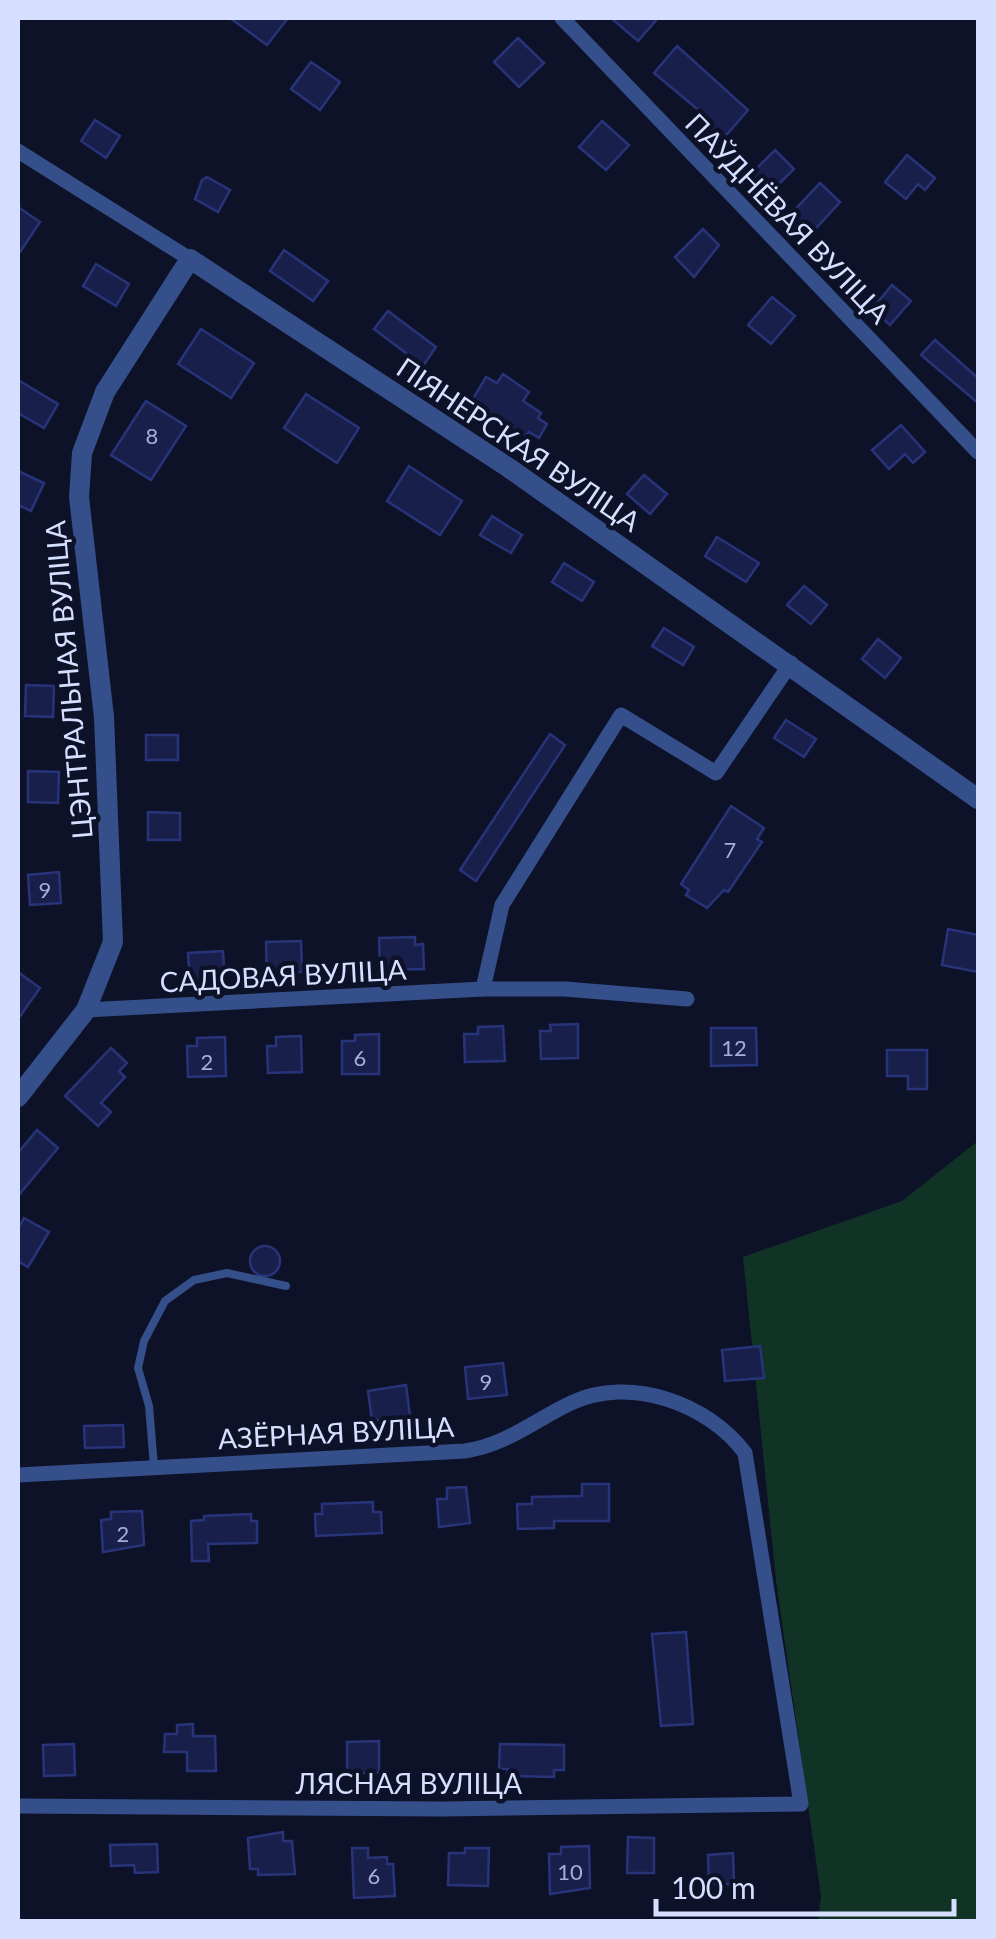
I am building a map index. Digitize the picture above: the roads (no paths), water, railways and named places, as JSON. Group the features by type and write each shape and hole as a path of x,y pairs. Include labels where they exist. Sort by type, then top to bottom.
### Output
{"street":[{"name":"ПАЎДНЁВАЯ ВУЛІЦА","path":"562,18 978,452"},
{"name":"ПІЯНЕРСКАЯ ВУЛІЦА","path":"18,151 190,258 509,468 792,663 978,799"},
{"name":"ЦЭНТРАЛЬНАЯ ВУЛІЦА","path":"18,1097 86,1010 108,962 115,917 104,717 80,509 82,453 105,392 190,258"},
{"path":"483,989 502,905 621,714 716,774 792,663"},
{"name":"САДОВАЯ ВУЛІЦА","path":"86,1010 483,989 565,989 687,999"},
{"name":"АЗЁРНАЯ ВУЛІЦА","path":"18,1474 465,1452 504,1440 574,1402 628,1395 687,1405 713,1418 746,1453 801,1804"},
{"name":"ЛЯСНАЯ ВУЛІЦА","path":"18,1806 444,1809 801,1804"}],"lane":[{"path":"154,1466 149,1406 138,1368 144,1341 165,1302 194,1280 227,1273 286,1286"}]}
